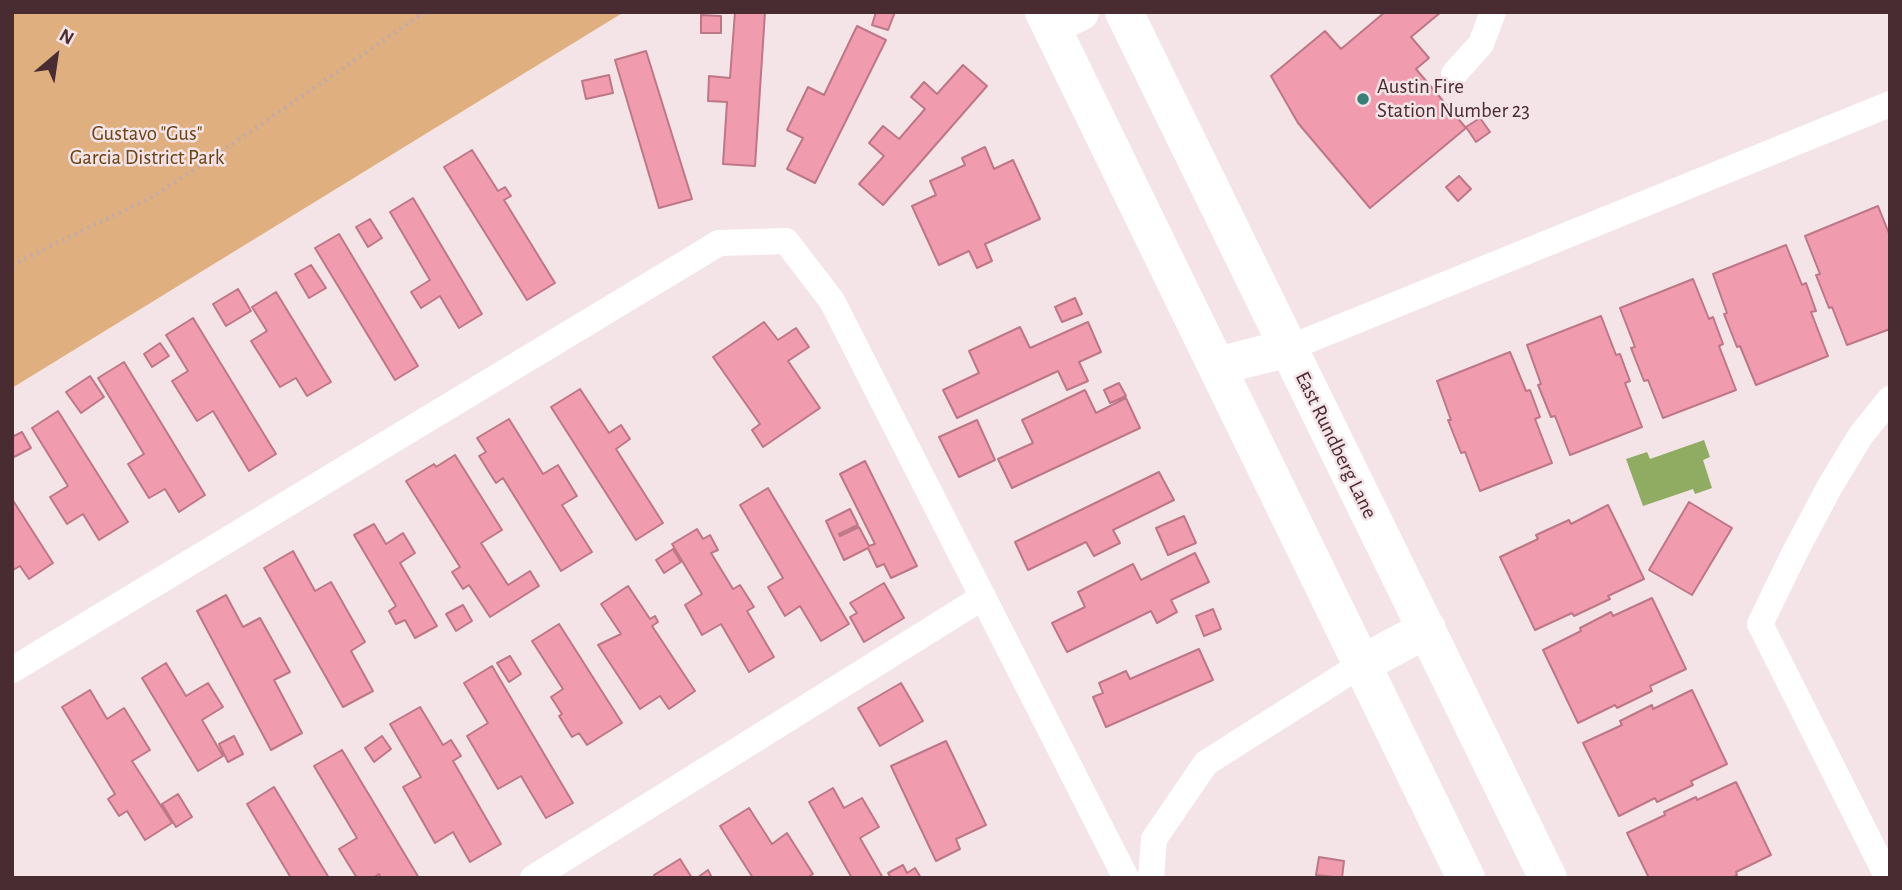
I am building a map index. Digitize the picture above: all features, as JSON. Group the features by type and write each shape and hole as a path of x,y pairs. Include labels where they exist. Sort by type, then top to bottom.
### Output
{"main road":[{"name":"East Rundberg Lane","path":"1124,12 1548,878"},
{"path":"1058,17 1217,366 1466,878"},
{"path":"1217,366 1289,348"},
{"path":"1362,664 1427,629"}],"lane":[{"path":"1454,74 1481,44 1493,12"},
{"path":"1289,348 1890,104"},
{"path":"12,670 719,243 786,241 832,300 1126,878"},
{"path":"1888,878 1760,625 1794,552 1830,486 1861,435 1890,399"},
{"path":"533,878 983,597"},
{"path":"1151,878 1154,839 1206,763 1362,664"}],"path":[{"path":"12,265 152,197 425,12"}],"green space":[{"name":"Gustavo \"Gus\" Garcia District Park","path":"12,12 624,12 12,388"}],"shaded area":[{"path":"1704,440 1710,457 1703,460 1712,488 1695,494 1693,489 1643,506 1626,459 1647,452 1650,459"}],"building":[{"path":"735,12 765,12 755,166 723,164 727,102 708,101 709,76 730,78"},
{"path":"876,12 895,12 888,30 872,25"},
{"name":"Austin Fire Station Number 23","path":"1385,12 1441,12 1411,37 1429,58 1416,69 1466,128 1370,208 1298,123 1271,76 1325,31 1341,49"},
{"path":"701,15 721,16 721,33 701,33"},
{"path":"857,26 886,40 815,183 787,169 803,138 787,130 808,87 824,95"},
{"path":"646,51 692,199 659,208 615,60"},
{"path":"963,65 987,86 883,205 859,184 884,156 869,143 883,126 899,139 925,109 911,97 924,82 937,94"},
{"path":"609,75 613,93 586,99 582,81"},
{"path":"1480,118 1490,132 1476,142 1466,127"},
{"path":"985,147 994,169 1013,160 1040,219 985,244 992,261 977,268 969,251 939,265 912,206 936,195 930,181 965,165 962,158"},
{"path":"472,150 498,191 505,187 511,196 504,200 555,283 527,300 444,167"},
{"path":"1459,176 1471,189 1458,201 1446,187"},
{"path":"413,198 482,314 459,328 440,296 421,308 411,292 430,280 390,212"},
{"path":"1878,206 1890,236 1890,329 1847,345 1816,275 1820,274 1805,236"},
{"path":"370,219 382,238 368,247 356,227"},
{"path":"339,234 418,366 395,380 315,248"},
{"path":"1786,245 1802,285 1806,283 1816,311 1811,312 1828,356 1756,385 1724,314 1727,313 1713,274"},
{"path":"311,265 326,288 309,298 295,274"},
{"path":"1693,279 1709,319 1713,317 1723,344 1719,346 1736,390 1663,418 1648,380 1644,381 1631,348 1635,347 1620,308"},
{"path":"238,289 251,311 226,326 213,304"},
{"path":"276,292 331,382 307,396 296,378 280,387 251,341 267,331 252,307"},
{"path":"1075,298 1082,314 1062,322 1055,307"},
{"path":"1601,316 1616,355 1620,354 1630,381 1625,383 1642,427 1570,455 1555,416 1551,417 1538,385 1541,384 1527,345"},
{"path":"193,318 276,454 249,471 213,411 197,421 172,381 188,371 166,335"},
{"path":"764,322 778,340 796,328 809,347 788,361 820,408 763,447 752,430 760,424 713,357"},
{"path":"1088,322 1101,352 1079,362 1088,381 1067,390 1058,371 957,418 943,390 979,373 969,351 1020,327 1030,348"},
{"path":"160,343 169,356 152,367 144,354"},
{"path":"1510,352 1526,391 1530,390 1540,417 1535,419 1552,463 1480,491 1465,452 1461,453 1448,420 1451,420 1437,381"},
{"path":"124,362 205,495 179,512 165,489 149,498 128,464 144,454 98,378"},
{"path":"90,376 104,397 81,413 66,392"},
{"path":"1119,383 1126,396 1110,403 1104,390"},
{"path":"580,389 609,433 621,425 630,439 616,449 663,523 636,540 551,407"},
{"path":"1085,390 1096,413 1126,398 1140,428 1012,488 998,459 1033,443 1022,420"},
{"path":"58,411 128,522 99,540 83,514 67,524 50,497 68,486 32,428"},
{"path":"509,419 543,474 558,465 577,496 562,505 592,552 561,571 503,478 496,483 479,456 486,452 477,438"},
{"path":"977,420 995,460 959,477 939,437"},
{"path":"22,432 31,448 14,457 12,437"},
{"path":"455,455 502,530 481,543 508,585 530,571 539,586 490,617 469,585 463,589 452,572 460,567 406,481"},
{"path":"865,461 917,566 891,578 884,564 877,567 868,548 844,560 826,521 850,509 858,525 839,534 840,536 859,527 869,546 875,544 840,474"},
{"path":"1159,472 1174,500 1113,530 1120,543 1094,556 1086,542 1028,570 1015,542"},
{"path":"768,488 849,624 821,641 800,606 785,616 768,587 783,578 740,505"},
{"path":"12,499 53,563 29,579 20,566 12,569"},
{"path":"1689,502 1732,528 1692,595 1649,570"},
{"path":"1608,505 1644,579 1574,616 1572,613 1535,630 1500,557 1538,539 1536,535 1569,520 1571,524"},
{"path":"1184,516 1196,543 1168,555 1156,528"},
{"path":"374,524 386,544 403,533 415,553 400,563 437,626 415,638 405,620 396,624 389,611 396,606 354,535"},
{"path":"697,529 703,539 710,535 718,550 711,553 733,589 740,585 754,607 747,611 774,657 749,672 721,624 702,635 685,605 702,594 672,544"},
{"path":"673,549 681,562 664,573 656,560"},
{"path":"293,551 315,591 331,582 365,642 351,651 373,691 343,707 264,568"},
{"path":"1195,553 1209,582 1171,600 1177,612 1157,623 1151,611 1067,652 1052,623 1085,607 1078,592 1133,564 1141,580"},
{"path":"884,583 904,618 864,642 850,617 857,613 850,603"},
{"path":"628,586 650,619 655,616 658,622 652,626 695,691 669,709 660,696 640,709 598,645 621,634 601,604"},
{"path":"226,595 243,627 260,618 290,672 274,680 302,733 271,750 197,611"},
{"path":"1652,598 1686,669 1650,686 1652,691 1578,723 1543,650 1611,612 1613,616"},
{"path":"463,605 472,621 456,631 446,614"},
{"path":"1213,609 1221,629 1204,636 1196,616"},
{"path":"559,624 622,723 587,745 579,733 572,737 559,716 562,714 551,697 563,689 532,641"},
{"path":"1199,649 1213,680 1106,727 1093,697 1103,693 1099,683 1126,671 1130,679"},
{"path":"510,656 521,674 509,682 497,663"},
{"path":"166,663 186,696 208,683 223,707 202,720 223,756 198,771 142,678"},
{"path":"492,666 573,803 546,818 521,776 498,789 467,736 488,723 464,683"},
{"path":"901,683 923,721 880,746 858,708"},
{"path":"90,690 107,719 124,708 150,750 132,761 172,823 145,840 127,811 119,816 108,799 115,794 62,707"},
{"path":"1692,690 1727,764 1691,781 1693,785 1657,802 1655,798 1619,816 1583,743 1622,725 1620,721 1652,705 1653,709"},
{"path":"420,707 443,745 451,740 461,756 453,761 501,844 470,862 453,832 435,843 403,787 421,777 390,724"},
{"path":"234,736 243,754 228,762 219,744"},
{"path":"382,736 391,749 374,762 365,748"},
{"path":"946,741 986,825 956,839 960,849 936,861 891,766"},
{"path":"342,750 419,878 381,878 379,874 373,878 357,878 339,849 357,838 314,766"},
{"path":"1736,782 1771,855 1736,872 1737,875 1732,878 1649,878 1627,833 1696,797 1697,800"},
{"path":"274,787 329,878 291,878 247,804"},
{"path":"833,788 844,808 862,798 879,827 860,838 883,878 852,878 809,802"},
{"path":"178,794 192,817 176,827 162,804"},
{"path":"749,808 772,844 787,833 813,874 807,878 753,878 720,826"},
{"path":"1319,857 1344,861 1342,878 1316,875"},
{"path":"680,859 692,878 656,878 654,875"},
{"path":"903,865 907,873 915,868 921,878 891,878 888,873"},
{"path":"708,870 712,878 697,878"}],"place":[{"name":"Austin Fire Station Number 23","path":"1363,99"}]}
